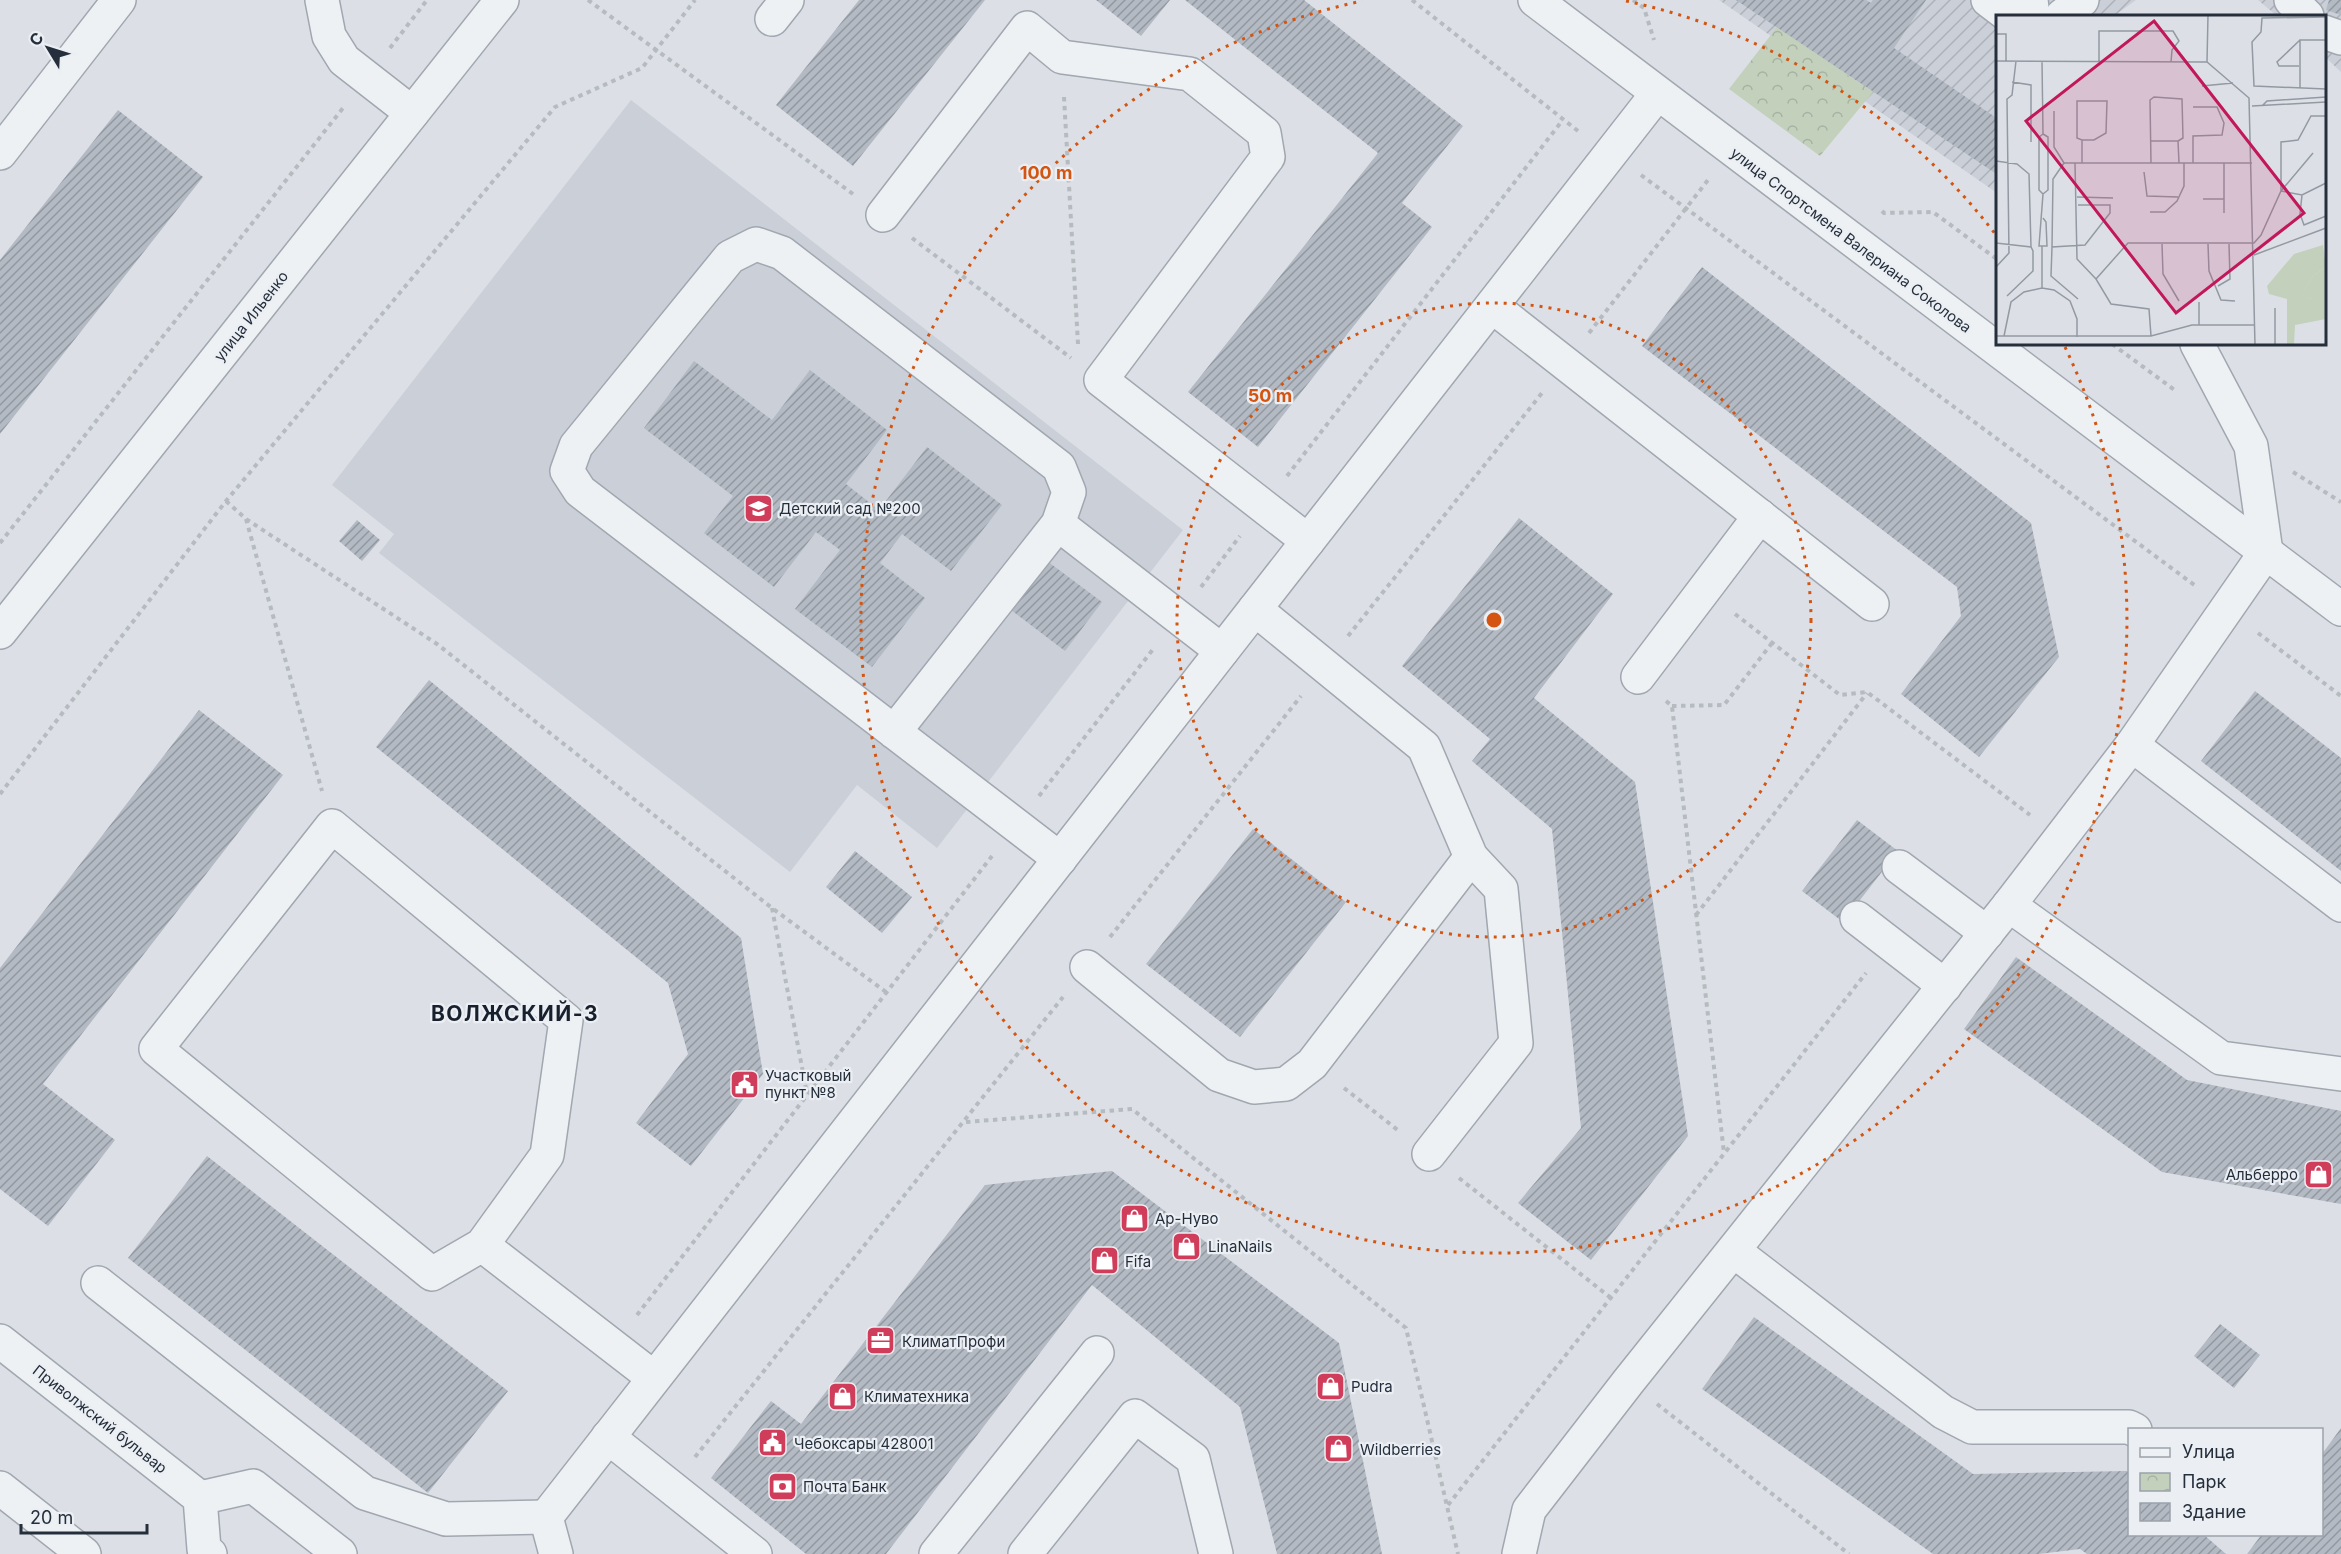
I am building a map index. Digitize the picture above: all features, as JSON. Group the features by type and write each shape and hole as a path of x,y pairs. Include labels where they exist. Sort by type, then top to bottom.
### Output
{"street":[{"path":"0,153 119,0"},
{"path":"322,0 329,36 344,60 412,113"},
{"name":"улица Ильенко","path":"0,632 502,0"},
{"name":"улица Спортсмена Валериана Соколова","path":"1536,0 2341,609"},
{"path":"1988,0 2008,15"},
{"path":"2031,0 2033,15"},
{"path":"2063,15 2082,0"},
{"path":"2291,0 2306,15"},
{"path":"883,215 1027,28 1062,57 1190,74 1264,133 1268,157 1090,372 1308,542"},
{"path":"2326,32 2341,38"},
{"path":"98,1283 365,1493 446,1520 546,1516 1657,93"},
{"path":"894,732 1058,524 1069,492 1059,467 782,252 756,244 730,257 576,446 567,471 580,491 894,732 1060,859"},
{"path":"1492,306 1872,604"},
{"path":"1519,1554 1529,1510 1628,1382 2061,838 2132,745 2266,552 2251,446 2198,345"},
{"path":"1638,677 1760,516"},
{"path":"1058,524 1222,651"},
{"path":"1255,609 1424,747 1471,857 1501,889 1516,1043 1429,1154"},
{"path":"2132,745 2341,905"},
{"path":"332,826 566,1020 547,1155 482,1245 432,1274 156,1049 332,826"},
{"path":"1087,967 1220,1075 1254,1087 1286,1084 1312,1064 1471,857"},
{"path":"1899,867 1987,933"},
{"path":"2009,905 2221,1058 2341,1074"},
{"path":"1857,918 1945,986"},
{"path":"482,1245 654,1378"},
{"path":"1734,1251 1943,1412 1972,1426 2131,1428"},
{"name":"Приволжский бульвар","path":"0,1341 200,1498"},
{"path":"936,1554 1097,1353"},
{"path":"1025,1554 1135,1416 1193,1459 1216,1554"},
{"path":"608,1437 755,1554"},
{"path":"210,1554 204,1549 200,1498 253,1486 340,1554"},
{"path":"0,1488 84,1554"},
{"path":"546,1516 556,1554"}],"path":[{"path":"0,543 427,0"},
{"path":"588,0 883,215 1090,372"},
{"path":"0,794 226,501 555,107 642,68 695,0"},
{"path":"1412,0 1562,121 1688,208 2341,696"},
{"path":"1633,0 1644,9 1657,49"},
{"path":"1062,57 1090,372"},
{"path":"613,1345 1562,121"},
{"path":"672,1486 965,1122 1324,665 1565,364 1688,208 1730,149"},
{"path":"1875,207 1884,213 1933,212 1996,259"},
{"path":"226,501 246,519 437,644 772,908 886,992"},
{"path":"246,519 332,826"},
{"path":"1704,590 1840,695 1867,692 2061,838"},
{"path":"1638,677 1671,705 1724,705 1772,643"},
{"path":"1696,916 1867,692"},
{"path":"1671,705 1724,1154"},
{"path":"772,908 807,1095"},
{"path":"1447,1506 1889,944"},
{"path":"1312,1064 1611,1298"},
{"path":"965,1122 1132,1109 1406,1328 1458,1554"},
{"path":"1628,1382 1849,1554"}],"shaded area":[{"path":"1719,0 2136,0 2115,15 1996,15 1996,192"},
{"path":"2258,0 2341,0 2341,72 2326,58 2326,15 2276,15"},
{"name":"Детский сад №200","path":"631,100 1183,530 937,848 857,785 790,872 379,553 394,534 332,485"}],"green space":[{"path":"1777,27 1873,92 1820,156 1729,89"}],"building":[{"path":"859,0 985,0 853,166 776,105"},
{"path":"1096,0 1170,0 1141,36"},
{"path":"1185,0 1304,0 1463,126 1402,203 1432,227 1258,447 1188,392 1378,153"},
{"path":"1736,0 1866,0 1871,3 1873,0 1926,0 1894,48 1996,118 1996,174"},
{"path":"2329,0 2341,0 2341,15 2326,10"},
{"path":"118,110 203,177 0,434 0,260"},
{"path":"1702,267 2031,523 2059,657 1979,757 1901,694 1961,616 1957,587 1642,346"},
{"path":"694,361 772,420 810,370 887,430 846,484 879,510 927,447 1002,505 951,571 902,534 880,563 925,598 872,667 795,609 840,550 816,532 774,587 704,533 733,496 644,428"},
{"path":"1519,518 1613,594 1534,698 1635,782 1688,1136 1591,1260 1518,1203 1581,1128 1552,829 1472,761 1490,739 1402,666"},
{"path":"357,520 380,540 362,561 339,541"},
{"path":"1039,555 1102,602 1065,651 1003,604"},
{"path":"429,680 741,938 763,1074 691,1166 636,1123 688,1054 668,983 376,747"},
{"path":"2255,691 2341,758 2341,871 2201,761"},
{"path":"199,710 283,775 43,1084 115,1140 48,1226 0,1189 0,968"},
{"path":"1857,820 1898,851 1843,922 1802,891"},
{"path":"1253,829 1346,902 1240,1037 1146,964"},
{"path":"855,851 912,897 882,933 826,887"},
{"path":"2016,957 2187,1080 2341,1111 2341,1204 2162,1172 1964,1029"},
{"path":"207,1156 508,1391 428,1493 128,1258"},
{"path":"1112,1171 1339,1343 1382,1554 1277,1554 1240,1407 1092,1285 886,1554 806,1554 711,1478 771,1401 801,1424 985,1185"},
{"path":"1754,1317 1973,1474 2127,1471 2128,1536 2205,1536 2226,1554 2087,1554 2080,1549 2039,1554 1933,1554 1702,1389"},
{"path":"2220,1324 2260,1355 2234,1388 2194,1356"},
{"path":"2341,1428 2341,1554 2247,1554 2260,1536 2323,1536 2323,1453"}],"place":[{"name":"Детский сад №200","path":"758,508"},
{"name":"Участковый пункт №8","path":"744,1084"},
{"name":"Альберро","path":"2319,1174"},
{"name":"Ар-Нуво","path":"1134,1218"},
{"name":"LinaNails","path":"1187,1246"},
{"name":"Fifa","path":"1104,1261"},
{"name":"КлиматПрофи","path":"881,1341"},
{"name":"Pudra","path":"1330,1386"},
{"name":"Климатехника","path":"843,1396"},
{"name":"Чебоксары 428001","path":"773,1443"},
{"name":"Wildberries","path":"1339,1449"},
{"name":"Почта Банк","path":"782,1486"}],"district":[{"name":"ВОЛЖСКИЙ-3","path":"515,1013"}]}
